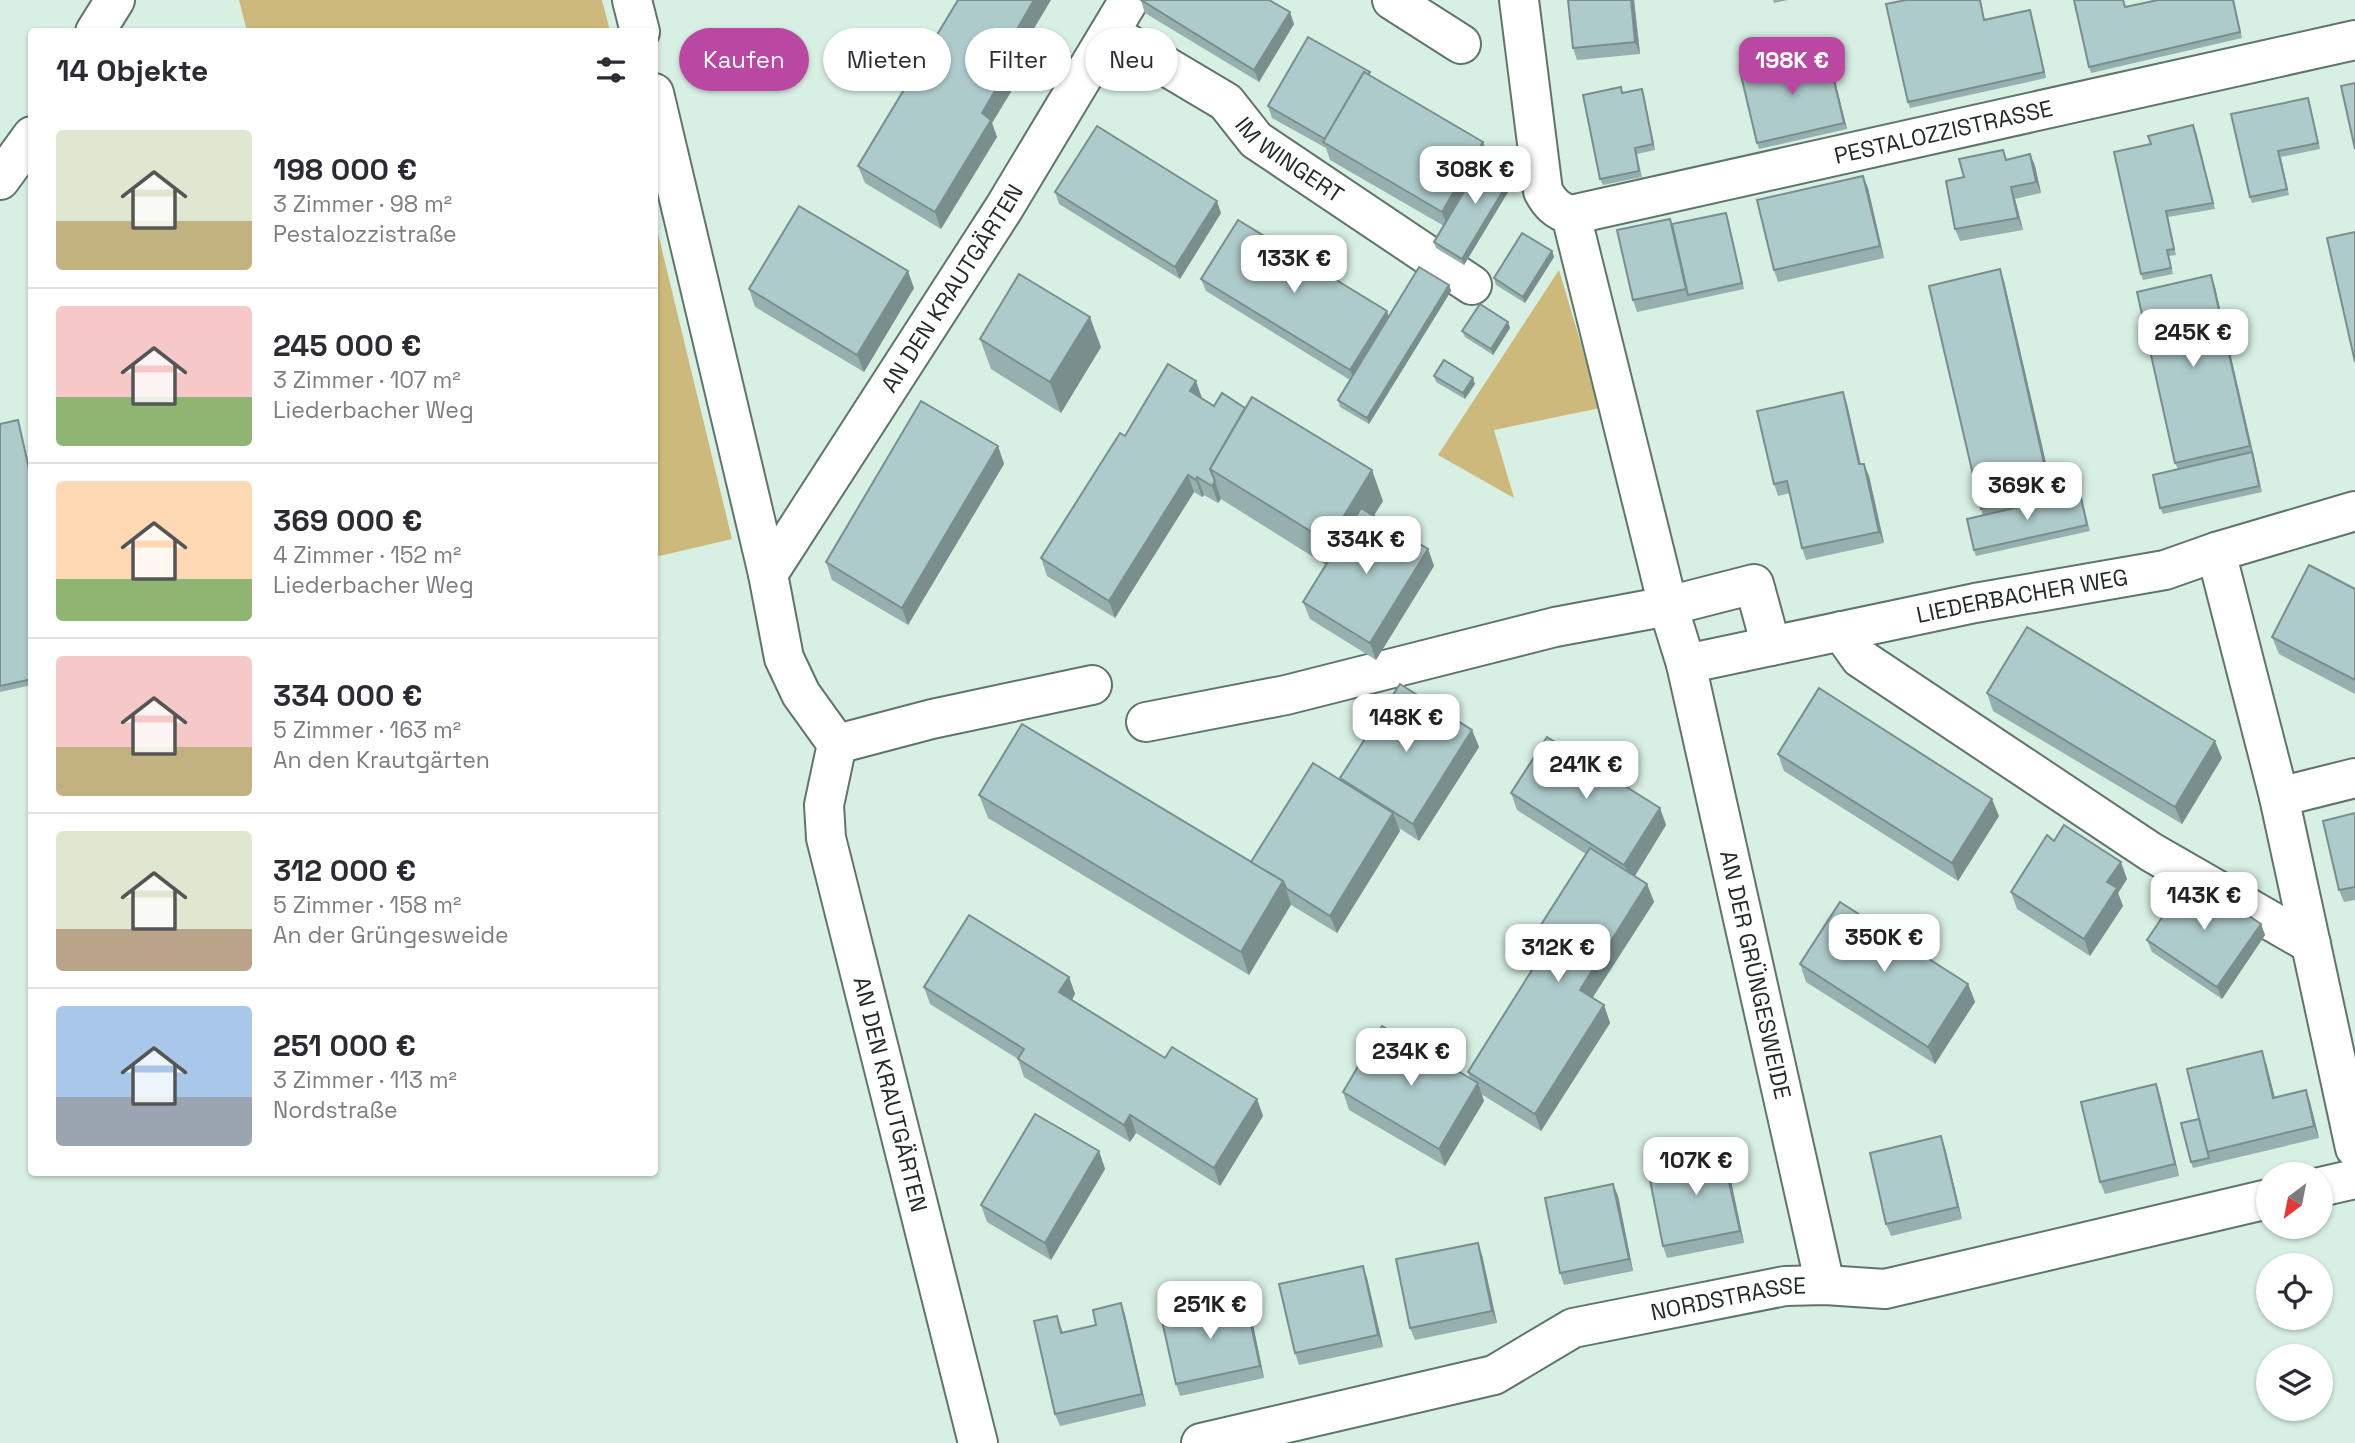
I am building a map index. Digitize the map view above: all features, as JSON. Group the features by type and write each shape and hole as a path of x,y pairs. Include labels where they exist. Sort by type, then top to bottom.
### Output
{"street":[{"path":"98,28 115,0"},
{"path":"632,0 639,28"},
{"name":"AN DEN KRAUTGÄRTEN","path":"1113,28 1129,0"},
{"path":"1392,0 1461,44"},
{"path":"1519,0 1543,191 1550,204 1571,215"},
{"name":"PESTALOZZISTRASSE","path":"1571,215 2355,40"},
{"name":"IM WINGERT","path":"1178,73 1226,102 1256,141 1472,285"},
{"name":"AN DEN KRAUTGÄRTEN","path":"768,574 1004,208 1085,74"},
{"path":"658,110 768,574 784,658 801,694 837,744 932,719 1092,685"},
{"path":"0,180 28,142"},
{"name":"AN DER GRÜNGESWEIDE","path":"1571,215 1668,606 1686,664 1825,1285"},
{"name":"LIEDERBACHER WEG","path":"1686,664 1975,603 2165,570 2355,511"},
{"path":"2216,552 2279,797 2355,1148"},
{"path":"1146,722 1286,695 1555,627 1668,606 1754,584 1771,646"},
{"path":"1841,631 1860,658 2151,852 2311,944"},
{"name":"AN DEN KRAUTGÄRTEN","path":"837,744 824,805 825,838 978,1443"},
{"path":"2279,797 2355,778"},
{"path":"2333,1184 2355,1179"},
{"name":"NORDSTRASSE","path":"1201,1443 1494,1375 1573,1328 1786,1286 1825,1285 1885,1289 2256,1202"}],"shaded area":[{"path":"239,0 602,0 609,28 246,28"},
{"path":"658,234 732,539 658,556"},
{"path":"1559,270 1600,408 1494,430 1514,498 1438,455"}],"building":[{"path":"958,0 1034,0 1018,28 965,28 965,91 995,91 982,113 991,120 935,212 858,166 903,91 951,91 951,28 941,28"},
{"path":"1141,0 1269,0 1290,12 1254,70"},
{"path":"1568,0 1631,0 1635,42 1573,48"},
{"path":"1906,0 1980,0 1984,20 2030,10 2044,72 1908,102 1886,4"},
{"path":"2074,0 2123,0 2125,7 2158,0 2233,0 2240,32 2089,67"},
{"path":"1308,37 1370,72 1368,75 1364,72 1325,139 1268,106"},
{"path":"1827,51 1844,123 1757,143 1740,71"},
{"path":"1364,72 1483,142 1442,212 1323,142"},
{"path":"2355,83 2355,149 2341,86"},
{"path":"1621,87 1622,93 1642,89 1653,144 1635,148 1639,171 1600,179 1583,95"},
{"path":"2308,98 2318,143 2278,151 2287,189 2250,197 2231,114"},
{"path":"2193,125 2213,203 2166,211 2174,249 2167,250 2171,268 2141,274 2114,152 2151,144 2148,136"},
{"path":"1097,126 1217,201 1175,267 1055,192"},
{"path":"2003,150 2006,160 2030,154 2036,182 2011,187 2018,218 1955,229 1946,181 1964,177 1959,159"},
{"path":"1487,153 1515,171 1462,259 1434,242"},
{"path":"1863,176 1880,246 1774,270 1757,200"},
{"path":"799,206 908,271 857,355 749,289"},
{"path":"1726,213 1742,283 1688,295 1672,224"},
{"path":"1670,219 1686,289 1633,300 1617,230"},
{"path":"1238,220 1387,311 1350,370 1201,279"},
{"path":"2355,232 2355,362 2327,238"},
{"path":"1522,233 1552,251 1523,297 1494,278"},
{"path":"1419,267 1449,285 1367,418 1338,400"},
{"path":"2000,269 2051,494 1981,509 1929,286"},
{"path":"1019,274 1090,317 1050,382 980,339"},
{"path":"2211,275 2250,446 2175,463 2137,292"},
{"path":"1480,304 1508,322 1491,349 1462,331"},
{"path":"1444,360 1473,378 1463,393 1434,376"},
{"path":"1168,364 1196,381 1190,391 1214,406 1222,393 1245,408 1210,469 1215,481 1212,486 1188,475 1109,601 1041,558 1120,433 1125,436"},
{"path":"1843,392 1859,464 1864,464 1879,532 1802,548 1787,481 1774,484 1757,411"},
{"path":"1252,397 1372,470 1328,542 1210,469"},
{"path":"921,401 998,446 902,608 826,562"},
{"path":"18,420 28,464 28,680 0,686 0,424"},
{"path":"2252,452 2259,486 2160,508 2153,475"},
{"path":"2080,493 2087,525 1974,550 1967,519"},
{"path":"1361,508 1428,549 1370,643 1303,602"},
{"path":"2309,565 2355,589 2355,680 2272,637"},
{"path":"2027,627 2215,741 2175,807 1987,693"},
{"path":"1400,684 1472,730 1413,824 1340,778"},
{"path":"1819,688 1992,799 1952,863 1778,754"},
{"path":"1022,724 1283,881 1241,952 979,795"},
{"path":"1547,737 1660,808 1624,865 1511,793"},
{"path":"1313,763 1393,813 1330,916 1286,888 1283,881 1251,862"},
{"path":"2355,813 2355,887 2339,890 2323,821"},
{"path":"2064,825 2121,862 2107,882 2117,888 2084,939 2011,892 2047,835 2054,841"},
{"path":"1590,848 1647,884 1580,990 1604,1005 1535,1114 1468,1072 1537,962 1523,953"},
{"path":"2190,876 2261,924 2217,987 2147,940"},
{"path":"1840,902 1968,984 1928,1047 1800,964"},
{"path":"969,915 1069,977 1059,992 1165,1058 1172,1047 1257,1099 1214,1168 1130,1115 1124,1125 1018,1059 1024,1049 924,987"},
{"path":"1382,1026 1478,1083 1439,1149 1343,1092"},
{"path":"2262,1051 2273,1098 2306,1090 2314,1126 2207,1152 2187,1069"},
{"path":"2156,1084 2175,1164 2100,1182 2081,1102"},
{"path":"1035,1114 1099,1151 1045,1243 981,1205"},
{"path":"2199,1119 2209,1158 2191,1162 2181,1123"},
{"path":"1941,1136 1958,1207 1886,1224 1870,1153"},
{"path":"1728,1140 1734,1167 1726,1169 1740,1231 1663,1246 1648,1170 1699,1160 1696,1147"},
{"path":"1613,1184 1629,1259 1560,1273 1545,1198"},
{"path":"1478,1243 1492,1311 1410,1328 1396,1259"},
{"path":"1363,1266 1378,1335 1295,1353 1279,1284"},
{"path":"1245,1298 1260,1366 1176,1384 1161,1316"},
{"path":"1121,1303 1142,1394 1055,1414 1034,1321 1057,1316 1061,1333 1096,1325 1093,1310"}]}
